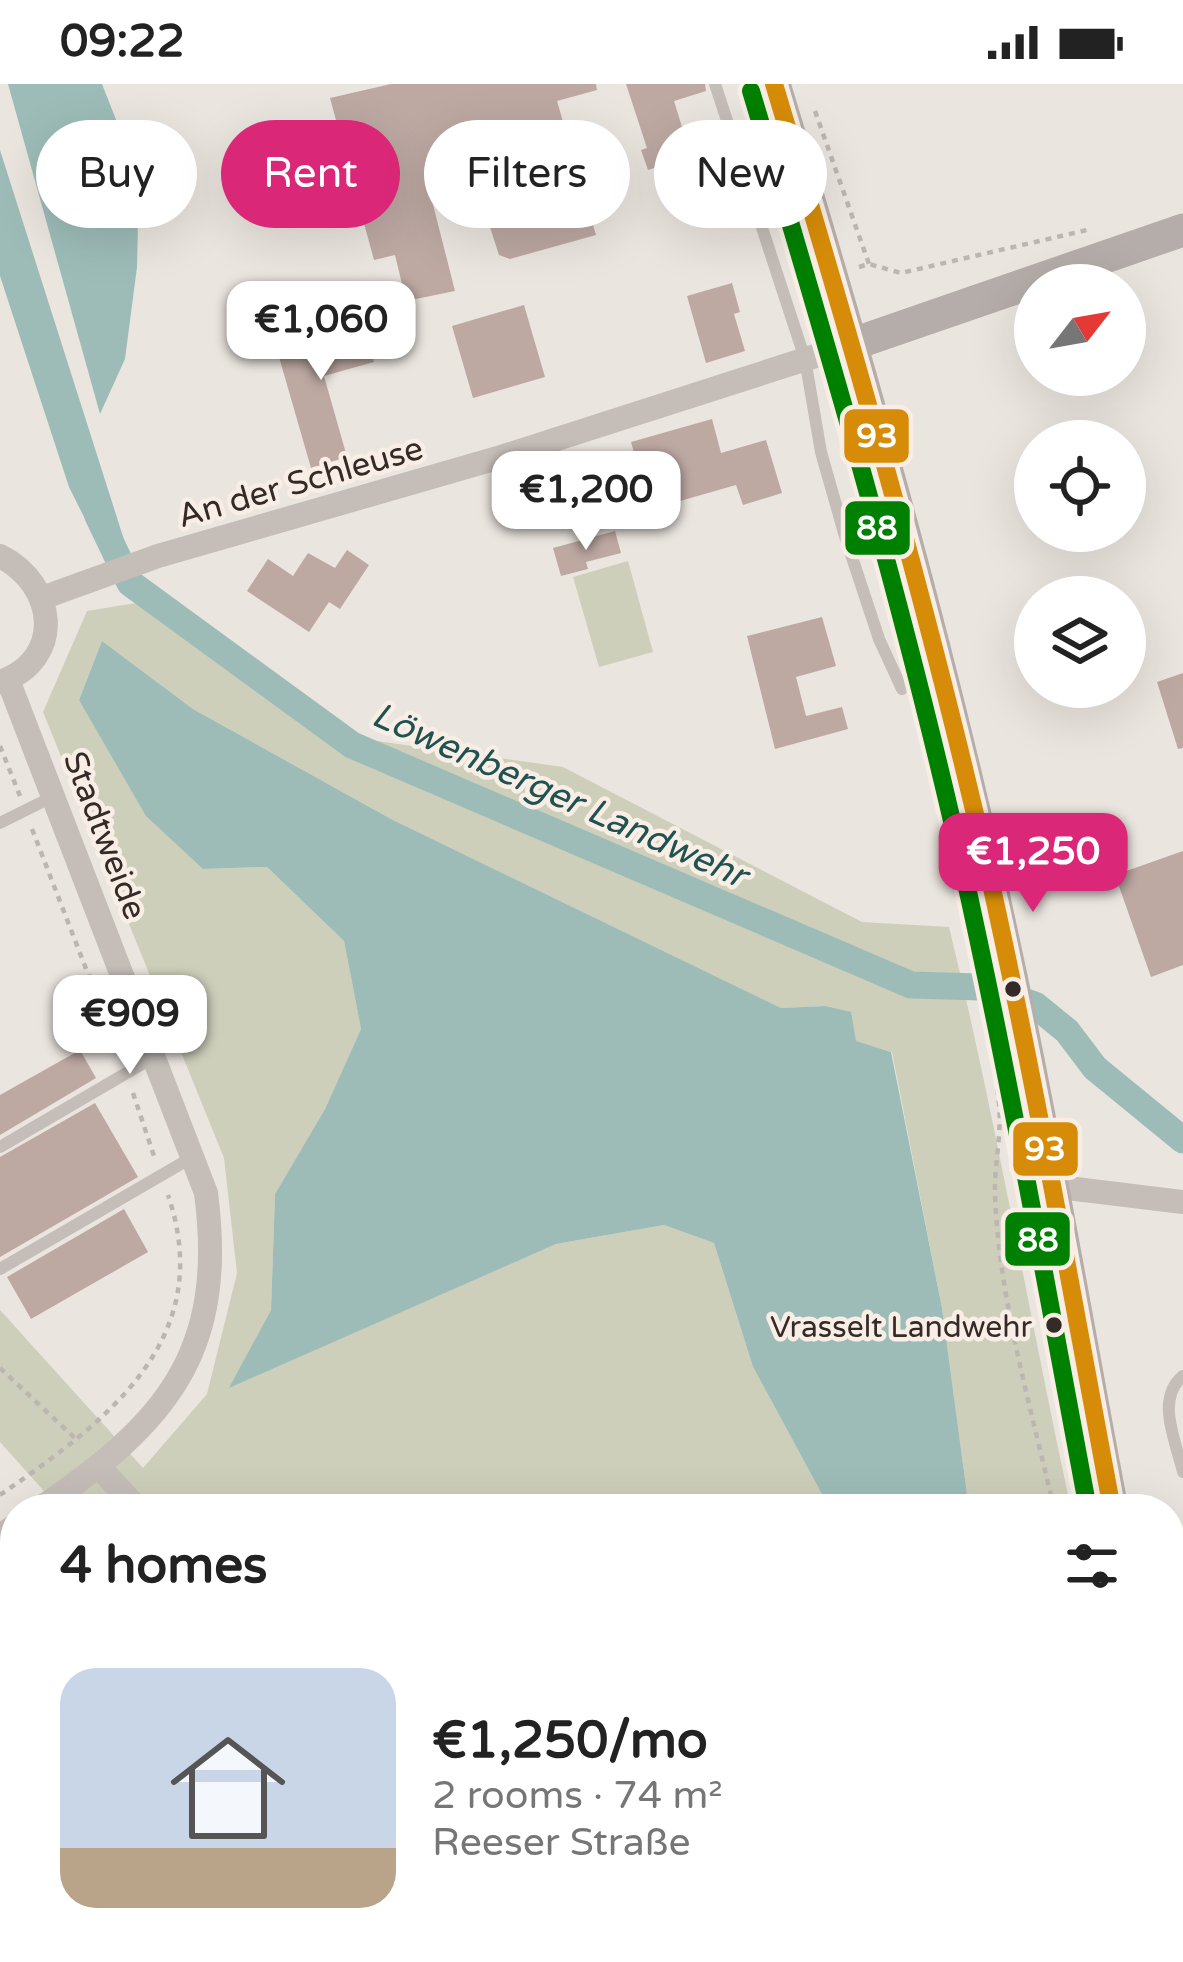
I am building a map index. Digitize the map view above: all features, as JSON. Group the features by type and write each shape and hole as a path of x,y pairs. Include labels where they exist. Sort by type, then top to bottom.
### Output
{"main road":[{"path":"774,84 853,344 949,703 1022,1025 1109,1494"},
{"path":"853,344 1183,230"}],"street":[{"name":"An der Schleuse","path":"43,598 158,556 501,457 853,344"},
{"path":"0,556 18,565 43,598 44,637 37,654 4,681"},
{"name":"Stadtweide","path":"4,681 56,796 206,1192 212,1240 210,1287 198,1342 176,1384 138,1432 100,1468 62,1494"},
{"path":"1051,1186 1183,1202"},
{"path":"100,1468 124,1494"}],"lane":[{"path":"715,84 805,359 821,452 844,533 879,639 902,689"},
{"path":"0,823 56,796"},
{"path":"0,1147 154,1056"},
{"path":"0,1269 192,1157"},
{"path":"1183,1376 1172,1386 1167,1402 1183,1472"}],"path":[{"path":"813,106 868,264 902,272 1096,228"},
{"path":"0,746 174,1212 180,1273 166,1336 125,1397 78,1441 1,1494"},
{"path":"972,944 999,1108 995,1195 1010,1309 1051,1494"},
{"path":"0,1369 78,1441 100,1468"}],"green space":[{"path":"628,561 653,652 599,667 573,577"},
{"path":"136,603 312,732 563,767 862,922 949,927 1068,1494 967,1494 942,1308 892,1052 856,1042 825,1006 781,1008 391,819 193,709 102,641 79,700 203,869 267,867 344,941 361,1029 325,1109 275,1194 271,1310 231,1386 556,1244 664,1225 714,1243 753,1367 822,1494 47,1494 0,1442 0,1310 143,1468 207,1394 237,1273 224,1158 43,712 87,611"}],"water":[{"path":"8,84 102,84 116,120 36,120 36,184"},
{"path":"0,150 126,546 102,553 69,487 0,276"},
{"path":"48,228 138,228 125,359 100,414"},
{"path":"102,641 193,709 391,819 781,1008 825,1006 851,1012 856,1041 891,1052 942,1308 967,1494 822,1494 753,1367 714,1243 664,1225 556,1244 229,1388 271,1310 275,1194 325,1109 361,1029 344,941 267,867 203,869 146,816 79,700"}],"building":[{"path":"391,84 596,84 597,90 557,101 563,120 424,120 424,228 439,228 455,291 406,301 395,255 374,260 365,228 400,228 400,120 336,120 330,98"},
{"path":"626,84 705,84 706,91 674,101 680,120 654,120 654,168 648,170 641,150 647,148"},
{"path":"490,228 594,228 596,235 510,259 499,255"},
{"path":"732,283 740,312 734,314 745,351 706,363 687,296"},
{"path":"524,305 545,377 473,398 452,326"},
{"path":"361,318 374,362 324,376 347,457 311,468 275,343"},
{"path":"712,419 721,453 766,440 782,493 743,505 736,485 666,505 655,469 640,473 631,442"},
{"path":"615,531 621,553 586,562 588,569 561,576 553,548"},
{"path":"347,550 369,565 340,609 329,602 309,632 247,591 268,559 293,576 308,553 335,568"},
{"path":"822,617 836,666 796,677 806,716 842,707 848,729 775,749 747,636"},
{"path":"1183,673 1183,748 1178,749 1157,682"},
{"path":"1183,851 1183,965 1151,977 1115,875"},
{"path":"80,1050 96,1078 0,1135 0,1095"},
{"path":"95,1103 138,1177 0,1257 0,1157"},
{"path":"124,1209 148,1252 31,1319 7,1277"}],"waterway":[{"name":"Löwenberger Landwehr","path":"98,516 130,583 352,745 911,985 980,987 1035,1005 1067,1031 1095,1068 1183,1140"}],"transit line":[{"name":"93","path":"774,84 886,469 962,759 1020,1019 1109,1494"},
{"name":"88","path":"751,91 864,478 940,771 997,1028 1085,1494"}],"place":[{"name":"Vrasselt Landwehr","path":"1054,1325"}]}
